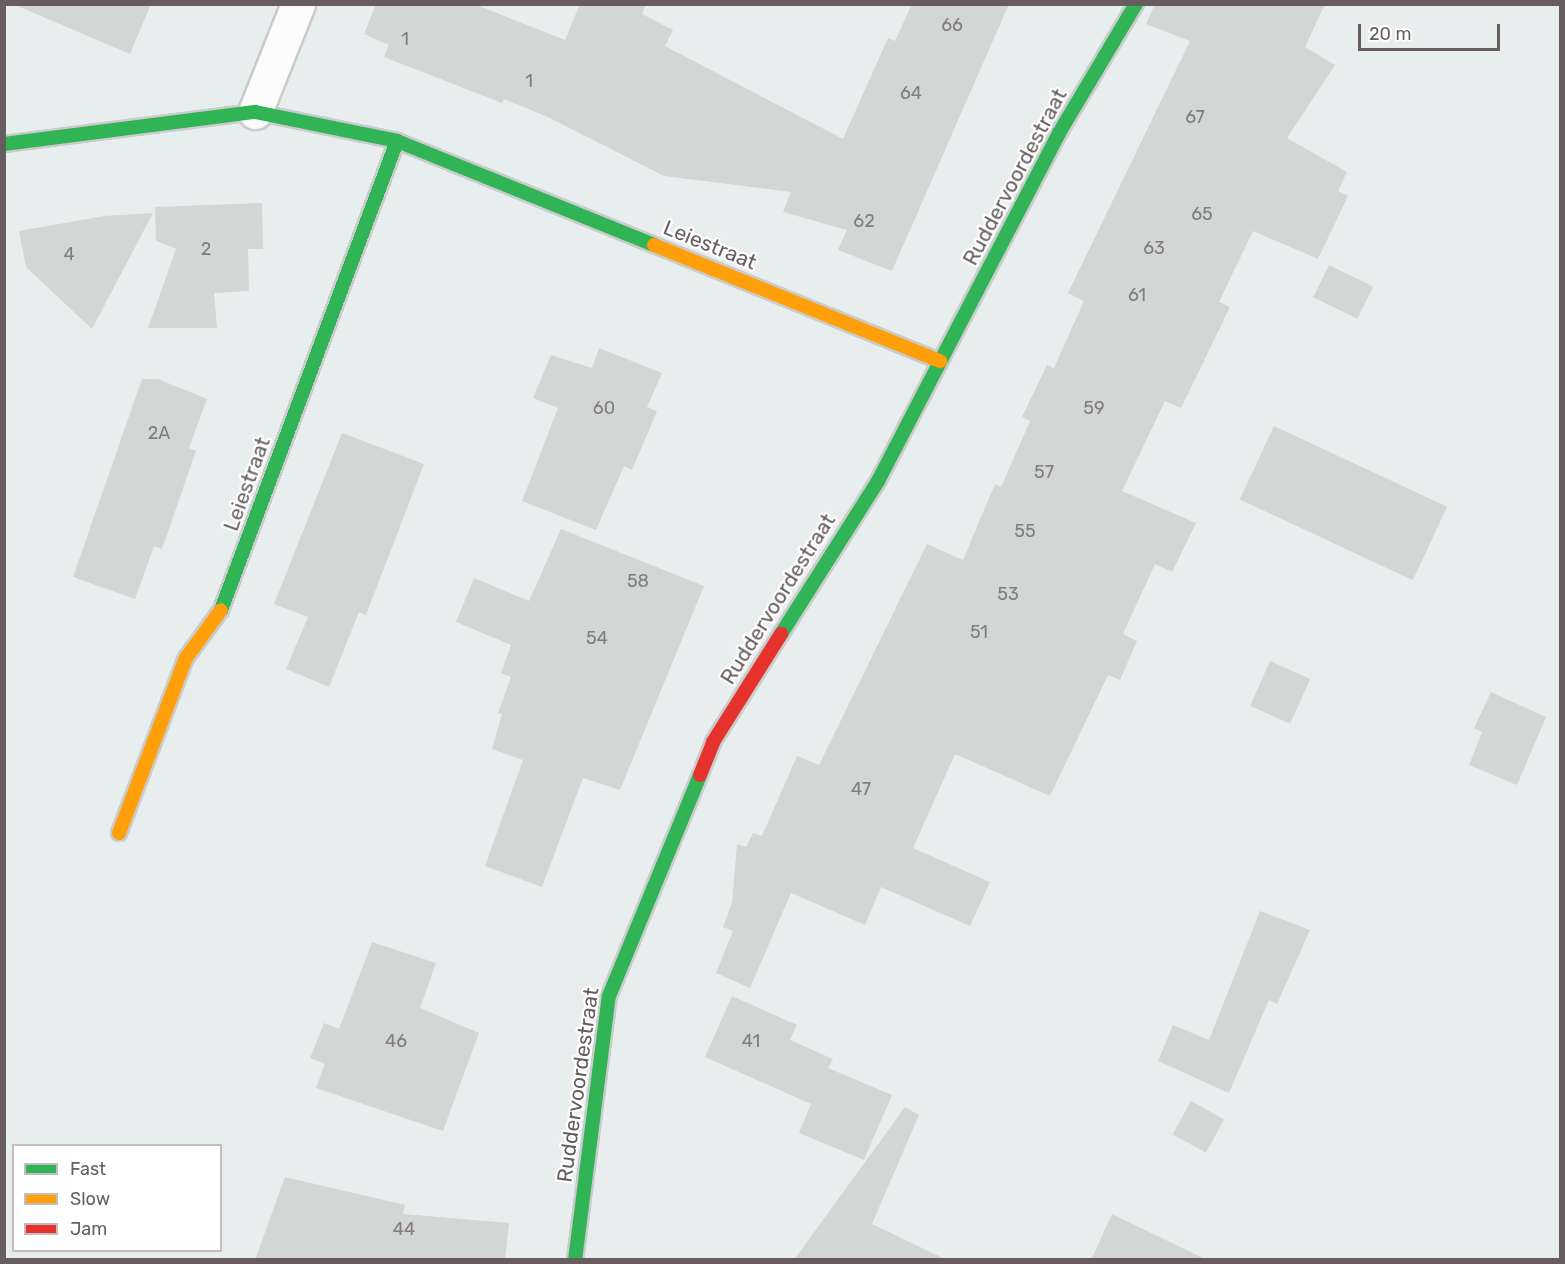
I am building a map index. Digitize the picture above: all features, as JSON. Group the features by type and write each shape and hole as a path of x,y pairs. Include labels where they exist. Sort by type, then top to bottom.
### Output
{"street":[{"path":"255,112 298,4"},
{"name":"Ruddervoordestraat","path":"575,1260 613,985 713,742 878,481 1059,133 1136,4"},
{"name":"Leiestraat","path":"4,144 255,112 397,141 940,361"},
{"name":"Leiestraat","path":"119,833 186,658 217,619 247,545 397,141"}],"building":[{"path":"13,4 151,4 130,54"},
{"path":"376,4 474,4 565,40 580,4 646,4 642,14 673,30 665,46 843,139 888,38 895,41 912,4 1009,4 892,271 838,250 847,230 783,212 791,192 664,176 548,117 504,99 502,103 384,57 389,45 364,34"},
{"path":"1155,4 1325,4 1305,47 1335,65 1287,138 1347,172 1338,191 1348,196 1318,259 1253,231 1219,302 1230,307 1181,408 1165,401 1122,491 1196,523 1172,572 1155,564 1123,634 1137,641 1120,680 1108,675 1050,796 955,754 913,848 990,882 970,926 881,887 865,925 791,893 750,988 716,973 733,931 723,927 732,903 737,844 746,847 753,833 762,836 797,756 819,765 927,544 963,560 995,484 1001,487 1030,421 1022,417 1047,365 1054,368 1084,301 1068,293 1190,41 1146,24"},
{"path":"262,203 263,249 248,249 249,291 214,293 217,328 148,328 176,249 156,241 155,207"},
{"path":"153,213 92,329 26,267 19,231 104,216"},
{"path":"1329,265 1373,286 1357,319 1313,297"},
{"path":"599,348 662,373 647,407 657,411 632,470 624,466 596,530 522,501 558,408 533,398 551,355 592,368"},
{"path":"142,379 158,379 207,399 189,448 196,451 162,549 154,546 135,599 73,577"},
{"path":"1274,426 1447,507 1413,580 1240,499"},
{"path":"342,433 424,464 366,615 359,612 329,687 286,669 308,617 274,604"},
{"path":"561,529 704,586 620,790 583,778 542,887 485,866 523,760 492,749 502,714 498,713 511,677 501,673 511,645 456,622 474,578 529,601"},
{"path":"1270,661 1310,679 1290,724 1250,706"},
{"path":"1491,692 1546,717 1517,785 1469,765 1482,732 1474,728"},
{"path":"1260,911 1310,930 1277,1004 1269,1000 1229,1093 1158,1061 1173,1025 1209,1040"},
{"path":"372,942 436,963 420,1008 479,1033 443,1131 316,1088 325,1064 310,1058 324,1023 339,1029"},
{"path":"732,996 797,1025 790,1040 833,1059 828,1068 892,1095 864,1160 799,1133 811,1104 705,1057"},
{"path":"1191,1101 1224,1119 1206,1153 1173,1134"},
{"path":"905,1107 919,1115 872,1224 947,1260 794,1260"},
{"path":"285,1177 405,1205 403,1214 509,1223 505,1260 255,1260"},
{"path":"1112,1214 1207,1260 1091,1260"}],"traffic: fast":[{"path":"781,634 878,481 1059,133 1136,4"},
{"path":"4,144 255,112 397,141 654,245"},
{"path":"221,610 397,141"},
{"path":"575,1260 609,996 700,775"}],"traffic: slow":[{"path":"654,245 940,361"},
{"path":"119,833 186,658 221,610"}],"traffic: jam":[{"path":"700,775 713,742 781,634"}]}
